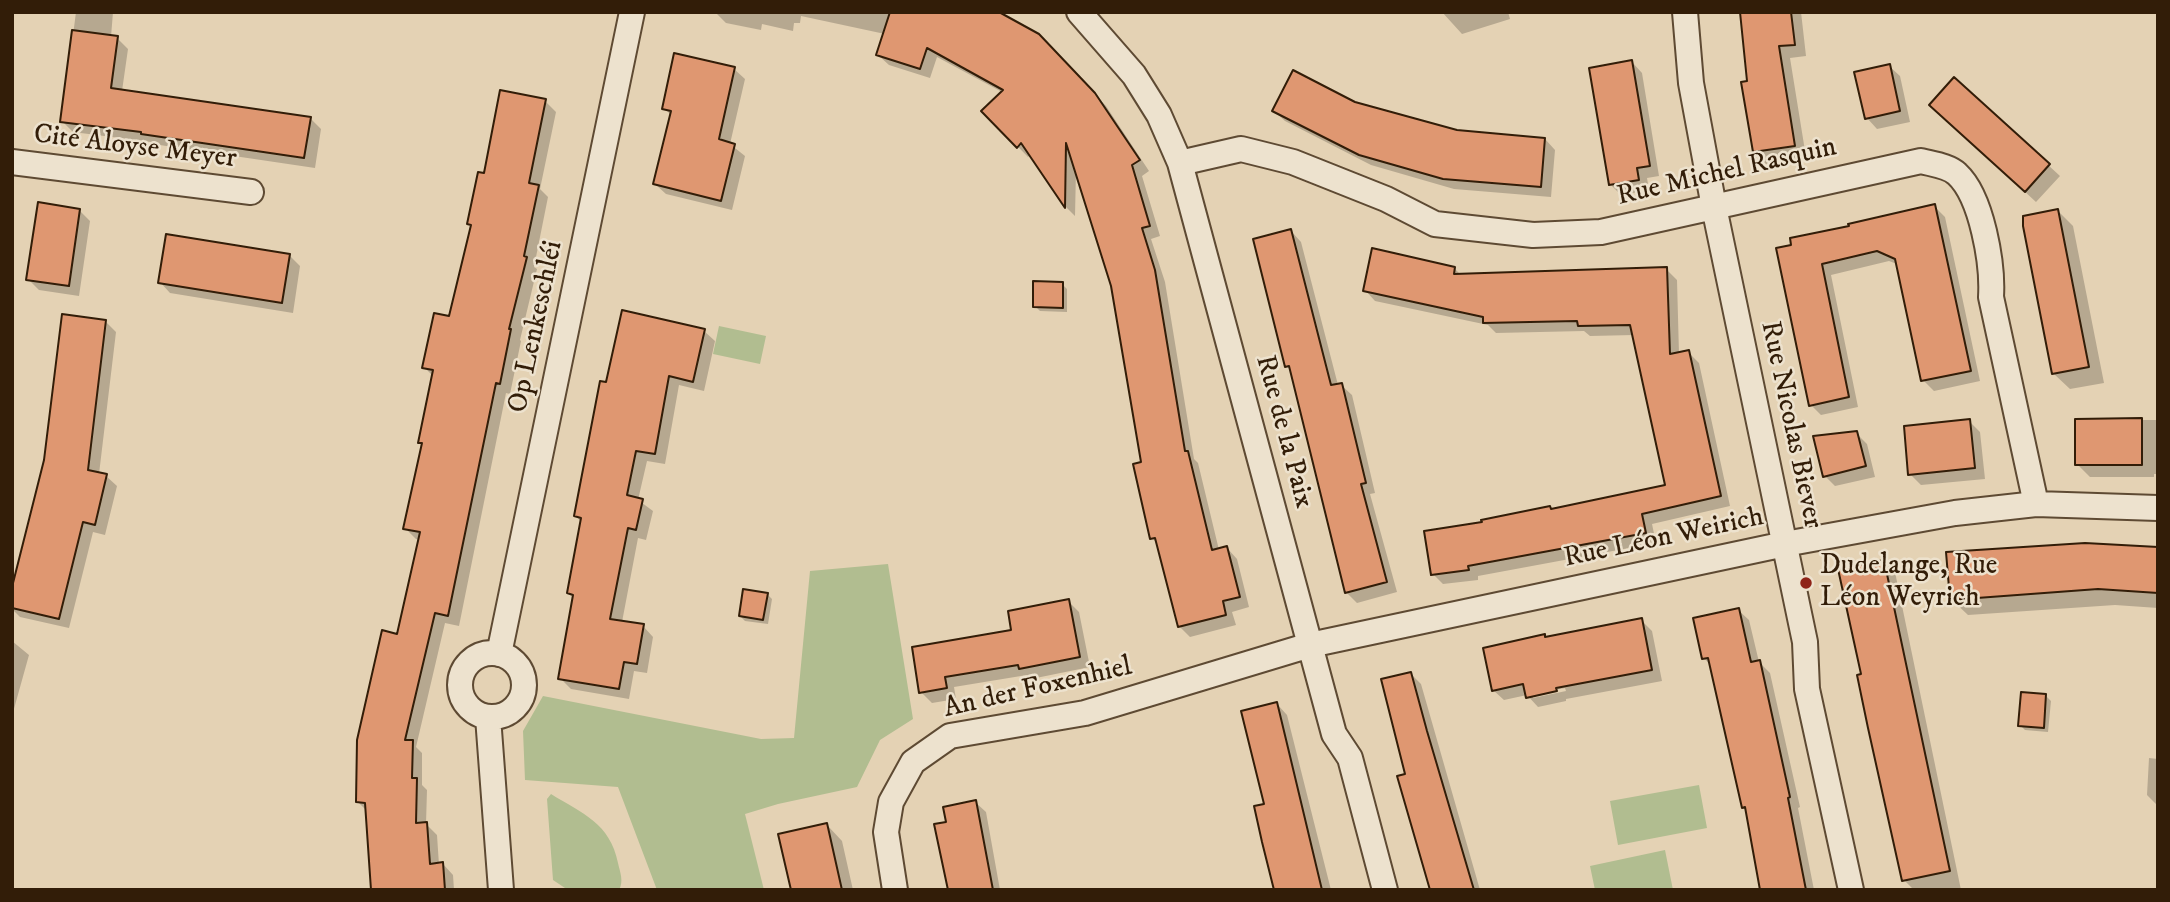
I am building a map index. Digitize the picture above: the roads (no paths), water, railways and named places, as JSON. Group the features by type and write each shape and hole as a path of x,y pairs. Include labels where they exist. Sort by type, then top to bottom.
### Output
{"street":[{"name":"Op Lenkeschléi","path":"499,654 632,12"},
{"name":"Rue de la Paix","path":"1079,12 1134,75 1159,115 1180,163 1334,734 1350,758 1385,890"},
{"name":"Rue Nicolas Biever","path":"1685,12 1691,83 1714,207 1805,642 1807,690 1851,890"},
{"name":"Rue Michel Rasquin","path":"1180,163 1241,149 1293,162 1386,199 1435,224 1533,235 1601,232 1921,160 1954,171 1970,189 1979,218 1992,278 1991,297 2036,504"},
{"name":"Cité Aloyse Meyer","path":"12,162 251,192"},
{"name":"Rue Léon Weirich","path":"1310,645 1785,544 1955,513 2036,504 2158,508"},
{"name":"An der Foxenhiel","path":"895,890 886,832 891,802 913,762 950,736 1085,713 1310,645"},
{"path":"489,653 499,654 509,658 521,673 523,693 514,709 506,714 488,718 469,708 460,690 460,679 470,661 489,653"},
{"path":"488,718 501,890"}],"place":[{"name":"Dudelange, Rue Léon Weyrich","path":"1806,583"}]}
